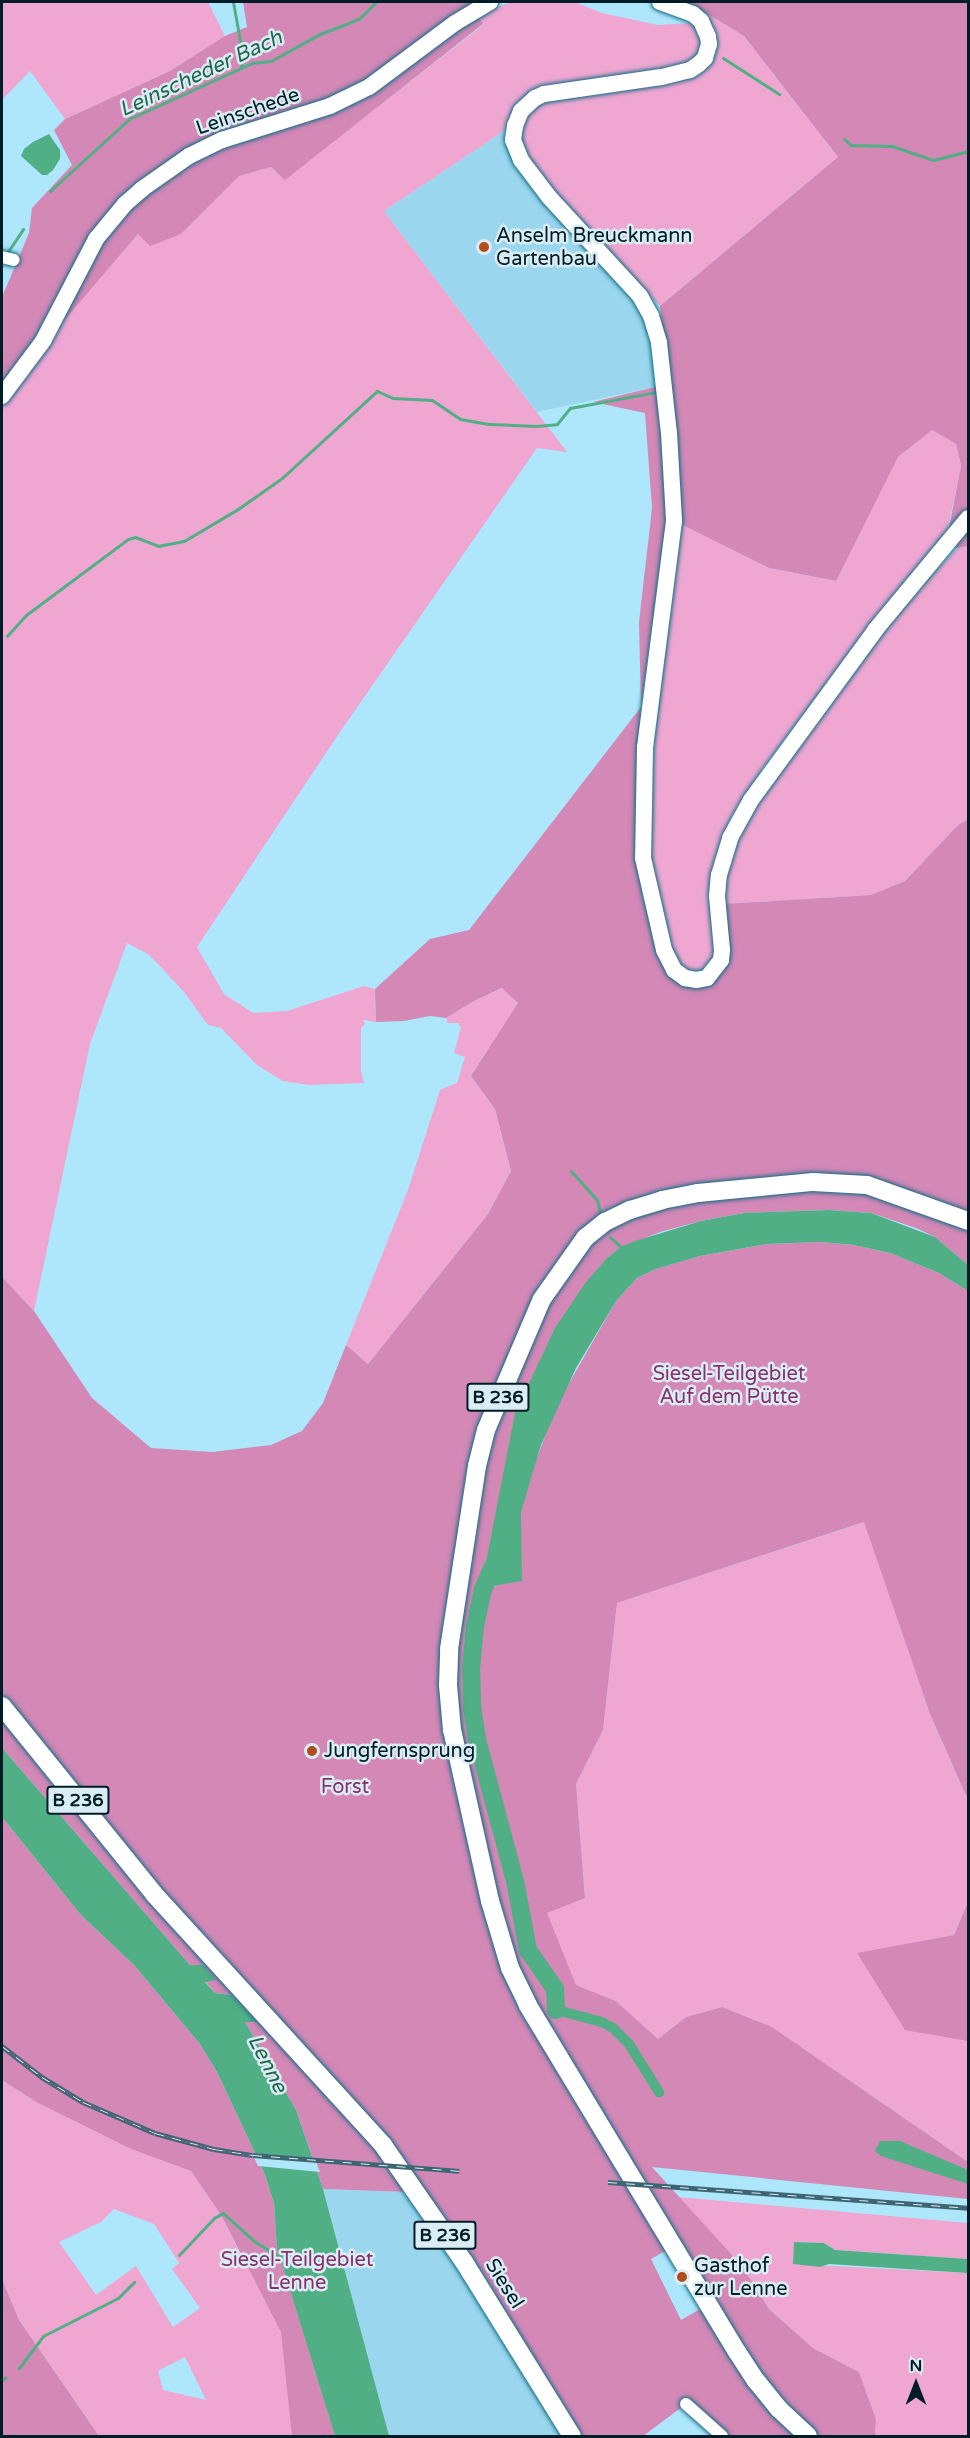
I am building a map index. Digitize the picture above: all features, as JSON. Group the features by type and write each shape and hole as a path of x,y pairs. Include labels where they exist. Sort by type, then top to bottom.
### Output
{"main road":[{"name":"Leinschede","path":"2,396 43,341 96,239 125,204 142,189 189,156 222,140 330,106 369,87 455,23 490,2"},
{"path":"660,2 687,11 700,21 709,44 705,58 699,64 690,70 661,77 544,94 535,98 521,111 513,140 521,160 549,198 633,287 645,305 659,344 674,521 645,748 643,858 664,950 674,970 685,978 696,980 707,978 721,960 717,896 719,875 730,838 751,800 876,629 969,518"},
{"name":"B 236","path":"808,2436 779,2409 737,2352 528,2005 510,1968 490,1901 452,1730 448,1685 449,1649 477,1466 486,1430 542,1299 585,1238 614,1218 662,1200 698,1193 813,1182 867,1185 969,1221"},
{"name":"Siesel","path":"2,1706 154,1894 341,2097 393,2159 464,2262 572,2436"}],"street":[{"path":"2,257 14,260"},
{"path":"686,2404 722,2436"}],"shaded area":[{"path":"504,131 505,143 516,167 644,314 659,386 537,412 384,211"},
{"path":"323,2189 407,2192 573,2436 389,2436"}],"green space":[{"path":"2,2 208,2 225,36 170,71 65,119 30,71 2,100"},
{"path":"243,2 485,2 473,8 483,24 285,180 271,167 239,176 181,234 150,246 138,234 2,393 2,297 29,233 32,208 72,165 54,130 65,119 170,71 225,36 247,27"},
{"path":"512,2 574,2 602,13 658,25 694,23 705,46 688,66 533,93 518,102 504,131 384,211 567,452 537,448 338,735 197,947 224,994 253,1013 287,1011 364,986 375,989 376,1022 363,1020 365,1024 361,1028 361,1072 364,1083 309,1085 283,1081 257,1065 221,1028 208,1025 184,992 158,964 148,954 127,943 90,1044 34,1311 2,1277 2,407 62,321 138,234 181,234 238,176 271,167 285,179 483,25 477,14"},
{"path":"677,2 968,2 968,546 958,548 946,543 961,466 956,444 932,430 898,457 836,581 769,568 675,521 674,431 660,306 838,157 744,36 706,13"},
{"path":"706,13 744,36 838,157 660,306 595,241 526,159 520,142 520,128 535,105 556,96 666,82 700,75 716,52 714,32"},
{"path":"659,386 667,519 641,707 639,622 652,508 645,413 593,402"},
{"path":"932,430 956,444 961,467 947,532 867,629 762,769 729,820 718,848 712,877 715,951 712,961 703,970 695,972 685,969 677,962 662,923 649,855 655,739 680,523 769,568 835,581 898,457"},
{"path":"968,546 968,819 958,825 905,881 871,895 723,904 724,875 745,819 881,628 958,548"},
{"path":"641,707 637,860 643,897 659,953 673,974 713,980 723,904 871,895 905,881 958,825 968,819 968,1265 935,1237 916,1228 871,1213 829,1210 744,1213 660,1232 621,1248 607,1258 486,1589 503,1583 520,1540 521,1512 527,1485 556,1406 616,1301 637,1278 656,1269 700,1256 767,1244 820,1242 854,1245 890,1253 939,1273 968,1291 968,1800 930,1714 864,1522 617,1603 603,1730 576,1784 585,1898 547,1913 576,1985 616,2001 658,2039 686,2017 722,2007 772,2027 968,2162 968,2199 652,2167 742,2266 769,2309 813,2348 859,2372 876,2419 875,2436 722,2436 686,2404 643,2436 578,2436 407,2192 323,2189 296,2110 245,2022 256,2022 231,1995 215,1993 205,1981 215,1980 203,1965 190,1965 2,1748 2,1277 34,1311 92,1398 151,1448 212,1452 271,1445 302,1431 323,1403 346,1345 368,1364 488,1214 511,1171 495,1109 471,1076 518,1003 502,988 472,1002 446,1018 430,1016 404,1021 376,1022 375,989 430,939 469,930","holes":["674,2246 709,2304 681,2320 651,2259"]},
{"path":"503,988 518,1004 471,1076 495,1109 511,1171 488,1214 368,1364 346,1345 408,1190 440,1090 457,1083 465,1057 454,1053 461,1027 458,1023 448,1023 446,1018 472,1002"},
{"path":"865,1522 930,1714 968,1800 968,1902 954,1935 857,1954 968,2041 968,2162 772,2027 722,2007 686,2017 658,2039 616,2001 576,1985 546,1913 585,1897 576,1784 603,1730 617,1603"},
{"path":"2,1817 81,1915 134,1965 200,2044 217,2072 264,2172 274,2203 277,2248 335,2436 292,2436 281,2332 221,2215 191,2171 131,2149 36,2102 2,2080"},
{"path":"968,1902 968,2041 905,2030 857,1953 954,1935"},
{"name":"Siesel-Teilgebiet Lenne","path":"2,2080 36,2102 131,2149 191,2171 221,2215 240,2253 317,2174 389,2436 99,2436 19,2320 2,2279","holes":["114,2209 154,2224 179,2263 172,2269 200,2308 173,2327 136,2266 96,2295 59,2242 101,2222","185,2357 206,2400 163,2390 158,2371"]},
{"path":"677,2197 968,2223 968,2259 835,2250 824,2243 795,2242 793,2264 968,2273 968,2436 875,2436 876,2419 859,2372 813,2348 769,2309 742,2266"},
{"path":"2,2279 19,2320 99,2436 2,2436"}],"water":[{"path":"49,134 60,150 60,159 53,170 47,175 42,175 21,156 24,149"},
{"path":"829,1210 871,1213 935,1237 968,1265 968,1291 939,1273 890,1253 854,1245 820,1242 767,1244 700,1256 656,1269 637,1278 616,1301 576,1368 541,1445 521,1512 522,1581 481,1588 515,1413 555,1328 586,1282 607,1258 621,1247 635,1241 701,1221 744,1213"},
{"name":"Lenne","path":"2,1748 190,1965 203,1965 216,1980 205,1982 215,1993 231,1995 257,2022 245,2022 296,2110 323,2189 389,2436 335,2436 277,2248 274,2203 264,2172 217,2072 200,2044 134,1965 81,1915 2,1817"},
{"path":"880,2141 900,2141 968,2170 968,2184 881,2156 875,2151"},
{"path":"794,2242 824,2243 835,2250 968,2259 968,2273 829,2264 820,2267 793,2264"}],"pier":[{"path":"252,2153 315,2159 320,2172 258,2166"}],"waterway":[{"path":"233,2 241,46 241,68"},
{"name":"Leinscheder Bach","path":"50,191 129,119 252,63 271,61 320,34 360,18 376,2"},
{"path":"723,58 779,94"},
{"path":"844,139 851,145 892,146 933,160 968,151"},
{"name":"Leinscheder Bach","path":"7,253 23,229"},
{"path":"7,636 26,615 128,539 135,537 158,546 184,541 238,509 282,478 377,391 393,398 432,400 460,419 489,424 536,426 557,424 570,408 656,392"},
{"path":"571,1171 597,1200 601,1216"},
{"path":"610,1237 621,1247"},
{"path":"493,1566 483,1589 475,1626 471,1669 472,1707 478,1743 515,1881 528,1950 555,1989 556,2010"},
{"path":"553,2009 602,2022 613,2028 629,2044 659,2092"},
{"path":"179,2255 214,2218 223,2213 254,2241 284,2260"},
{"path":"19,2368 43,2336 118,2298 134,2282"}],"railway":[{"path":"2,2046 42,2077 83,2102 155,2133 214,2149 253,2155 459,2171"},
{"path":"608,2182 968,2208"}],"place":[{"name":"Anselm Breuckmann Gartenbau","path":"484,247"},
{"name":"Jungfernsprung","path":"312,1751"},
{"name":"Gasthof zur Lenne","path":"682,2277"}],"park label":[{"name":"Siesel-Teilgebiet Auf dem Pütte","path":"729,1386"},
{"name":"Forst","path":"345,1787"}]}
